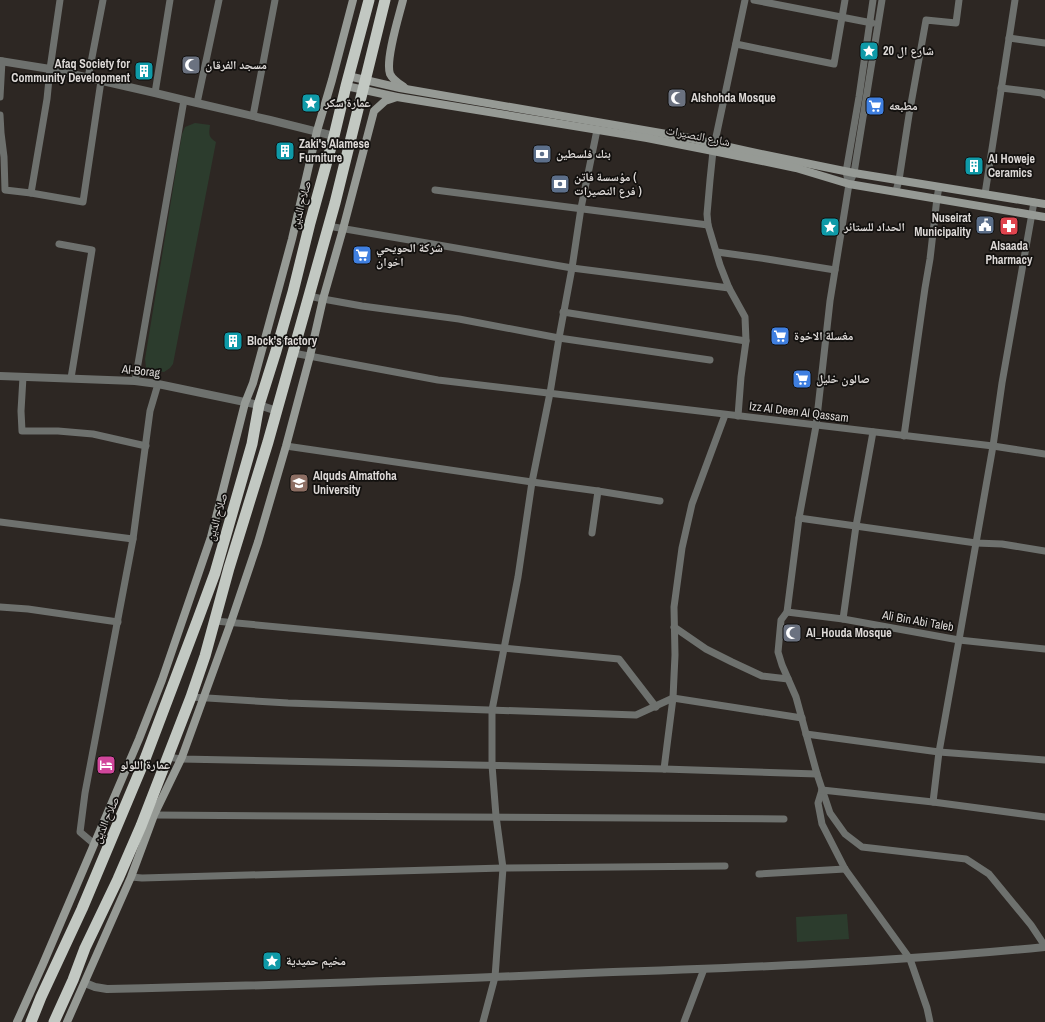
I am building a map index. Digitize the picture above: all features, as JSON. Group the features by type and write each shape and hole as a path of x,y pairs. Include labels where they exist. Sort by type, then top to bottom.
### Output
{"highway":[{"name":"صلاح الدين","path":"31,1022 82,909 124,810 153,738 215,572 252,444 259,405 278,344 369,0"},
{"path":"54,1022 73,980 85,948 118,879 138,832 206,656 229,568 268,442 309,296 385,0"}],"main road":[{"path":"17,1022 139,739 162,680 211,537 245,402 252,383 292,239 317,131 353,0"},
{"path":"403,0 389,55 389,71 396,82 412,90"},
{"name":"شارع النصيرات","path":"347,81 364,85 412,90 677,136 849,184 1045,217"},
{"name":"شارع النصيرات","path":"364,85 396,97 597,130 714,147 850,172 1045,204"},
{"path":"67,1022 131,877 154,815 181,758 231,622 258,542 286,446 310,356 323,299 374,111 385,101 396,97"}],"street":[{"path":"31,193 47,98 60,0"},
{"path":"88,78 103,0"},
{"path":"155,93 170,0"},
{"path":"198,103 219,0"},
{"path":"253,116 275,0"},
{"path":"738,416 746,341 745,317 729,288 720,265 708,225 707,214 714,147 745,0"},
{"path":"754,0 878,24"},
{"path":"736,44 834,64 845,0"},
{"path":"85,983 95,987 107,989 206,987 704,969 910,959 1045,946 1031,925 989,874 966,859 862,847 845,834 830,812 817,774 796,697 778,652 781,620 787,612 799,518 816,426 830,301 849,184 859,97 873,0"},
{"path":"850,172 882,0"},
{"path":"896,191 926,20 956,23 959,0"},
{"path":"985,194 1015,0"},
{"path":"1009,38 1045,43"},
{"path":"0,97 1,61 155,93 334,136"},
{"path":"0,115 5,190 83,202 101,81"},
{"path":"1001,88 1042,93 1045,95"},
{"path":"135,381 184,100"},
{"path":"483,1022 495,977 503,868 496,816 492,765 492,710 518,577 532,482 550,393 581,208 597,130"},
{"path":"904,436 939,187"},
{"path":"435,190 708,225"},
{"path":"933,802 939,752 1034,202"},
{"path":"328,226 572,268 729,288"},
{"path":"59,244 92,250 71,378"},
{"path":"717,252 835,270"},
{"path":"309,296 362,306 459,319 559,338 710,360"},
{"path":"563,312 746,341"},
{"name":"Izz Al Deen Al Qassam","path":"293,353 438,380 993,446 1045,454"},
{"name":"Al-Borag","path":"0,376 135,381 158,384 245,402 276,411"},
{"path":"23,377 21,411 22,431 58,431 93,434 146,446"},
{"path":"93,843 80,832 87,786 133,539 150,411 158,384"},
{"path":"664,769 673,698 675,655 674,607 682,548 692,504 725,415"},
{"path":"842,619 856,526 873,432"},
{"path":"286,446 660,501"},
{"path":"592,533 598,491"},
{"path":"799,518 976,543 1002,544 1045,551"},
{"path":"0,522 133,539"},
{"path":"0,607 28,609 118,622"},
{"name":"Ali Bin Abi Taleb","path":"787,612 842,619 959,640 1045,650"},
{"path":"215,621 619,659 656,707"},
{"path":"674,627 706,649 762,676 788,679"},
{"path":"191,697 288,703 636,715 673,698 802,718"},
{"path":"806,734 939,752 1045,760"},
{"path":"168,757 817,774"},
{"path":"822,790 933,802 1045,817"},
{"path":"822,790 818,803 822,824 845,869 910,959 927,1008 930,1022"},
{"path":"154,815 784,819"},
{"path":"131,877 142,878 503,868 725,866"},
{"path":"759,874 845,869"},
{"path":"684,1022 704,969"}],"green space":[{"path":"195,123 210,125 210,135 216,142 173,364 164,372 146,368 145,359 182,134 185,127"},
{"path":"847,914 849,939 797,942 796,917"}],"place":[{"name":"شارع ال 20","path":"869,51"},
{"name":"مسجد الفرقان","path":"191,65"},
{"name":"Afaq Society for Community Development","path":"144,71"},
{"name":"Alshohda Mosque","path":"677,98"},
{"name":"عمارة سكر","path":"311,103"},
{"name":"مطبعه","path":"875,106"},
{"name":"Zaki's Alamese Furniture","path":"285,151"},
{"name":"بنك فلسطين","path":"542,154"},
{"name":"Al Howeje Ceramics","path":"974,166"},
{"name":"مؤسسة فاتن ( فرع النصيرات )","path":"560,184"},
{"name":"Nuseirat Municipality","path":"985,225"},
{"name":"Alsaada Pharmacy","path":"1009,226"},
{"name":"الحداد للستائر","path":"830,227"},
{"name":"شركة الحويحي اخوان","path":"362,255"},
{"name":"مغسلة الاخوة","path":"780,336"},
{"name":"Block's factory","path":"233,341"},
{"name":"صالون خليل","path":"802,379"},
{"name":"Alquds Almatfoha University","path":"299,483"},
{"name":"Al_Houda Mosque","path":"792,633"},
{"name":"عمارة اللولو","path":"106,765"},
{"name":"مخيم حميدية","path":"272,961"}]}
